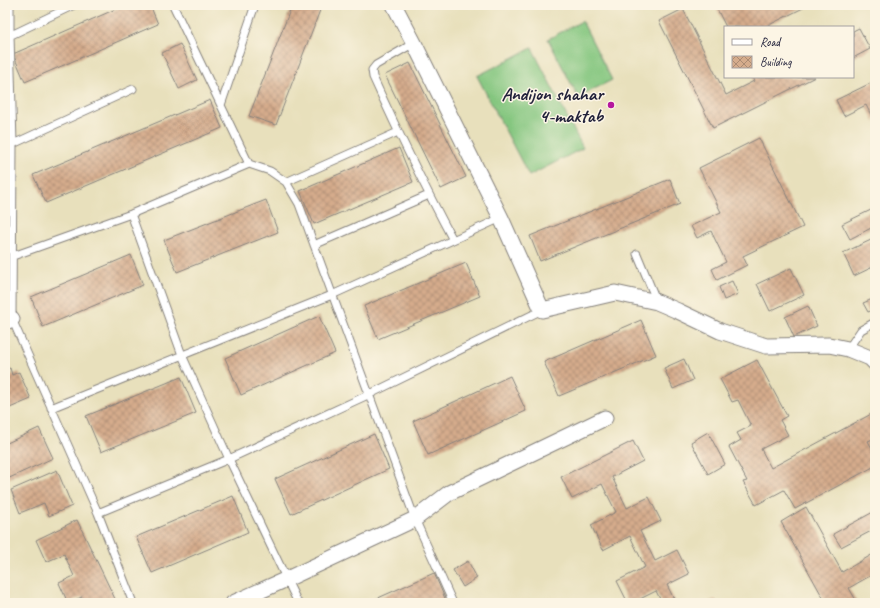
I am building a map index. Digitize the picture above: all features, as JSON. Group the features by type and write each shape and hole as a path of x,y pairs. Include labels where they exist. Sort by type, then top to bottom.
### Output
{"street":[{"path":"394,5 501,218 542,310 615,293 657,302 720,331 766,346 829,345 848,349 870,358 875,363"},
{"path":"233,603 415,519 449,493 604,418"}],"lane":[{"path":"10,5 8,37 13,144 13,256 7,316 51,408 98,513 133,603"},
{"path":"8,37 74,5"},
{"path":"173,5 249,164"},
{"path":"221,105 255,5"},
{"path":"414,43 376,64 372,70 373,77 398,132 453,240"},
{"path":"13,144 133,89"},
{"path":"286,182 398,132"},
{"path":"13,256 131,214 249,164 270,171 286,182 299,204 415,519 453,603"},
{"path":"314,245 429,195"},
{"path":"131,214 182,355 229,459 298,603"},
{"path":"51,408 332,295 501,218"},
{"path":"637,254 657,302"},
{"path":"98,513 229,459 370,394 542,310"},
{"path":"848,349 860,330 875,322"}],"green space":[{"path":"582,21 612,80 578,97 548,39"},
{"path":"532,48 583,148 529,176 477,76"}],"building":[{"path":"125,5 150,5 158,24 25,82 13,54"},
{"path":"292,5 322,5 276,125 249,116"},
{"path":"715,5 809,5 767,26 726,26"},
{"path":"683,9 726,95 754,81 752,78 813,78 713,128 659,21"},
{"path":"859,28 870,49 854,57 854,30"},
{"path":"180,44 197,80 179,89 162,53"},
{"path":"410,63 466,177 441,189 385,75"},
{"path":"875,81 875,123 866,105 844,116 836,100"},
{"path":"210,100 222,128 46,203 33,175"},
{"path":"759,138 803,227 743,256 747,265 717,280 712,269 726,262 711,231 697,238 691,226 721,212 699,168"},
{"path":"399,148 413,182 314,224 300,191"},
{"path":"670,179 680,204 540,261 530,236"},
{"path":"266,200 278,232 177,272 164,240"},
{"path":"875,208 875,226 850,239 842,224"},
{"path":"871,240 875,248 875,266 854,276 843,253"},
{"path":"131,255 143,285 43,327 31,297"},
{"path":"466,263 480,296 378,339 364,306"},
{"path":"791,268 804,295 770,311 757,284"},
{"path":"732,281 738,294 724,300 719,287"},
{"path":"875,298 875,309 868,312 863,303"},
{"path":"808,306 817,326 794,337 785,317"},
{"path":"319,316 335,353 241,395 225,358"},
{"path":"641,320 656,355 559,396 544,362"},
{"path":"684,359 693,380 673,389 664,368"},
{"path":"757,360 787,416 780,420 788,435 761,449 771,468 875,412 875,438 868,441 875,454 875,466 795,509 784,490 756,505 743,482 747,481 729,447 741,440 737,433 751,426 738,400 732,402 720,379"},
{"path":"10,368 12,375 19,372 31,399 5,410 5,370"},
{"path":"510,376 526,411 428,455 413,421"},
{"path":"181,377 196,413 101,452 86,416"},
{"path":"39,428 53,458 5,480 5,444"},
{"path":"708,432 725,464 708,474 691,442"},
{"path":"374,434 389,469 291,514 275,479"},
{"path":"633,441 643,461 612,477 627,508 649,497 661,521 640,531 655,561 677,550 689,574 667,585 676,603 662,603 656,591 632,603 628,603 617,581 645,567 630,536 603,550 591,525 616,512 602,484 572,499 561,477"},
{"path":"57,470 72,506 49,516 44,503 20,513 11,490"},
{"path":"233,496 248,532 152,573 136,537"},
{"path":"806,507 842,572 875,553 875,573 849,588 857,602 826,603 781,522"},
{"path":"875,511 875,529 841,547 833,534"},
{"path":"77,520 117,603 85,603 82,597 68,603 59,583 74,576 64,554 46,562 36,540"},
{"path":"468,561 477,578 463,587 453,570"},
{"path":"434,573 447,603 367,603"},
{"path":"715,599 717,603 707,603"}],"place":[{"name":"Andijon shahar 4-maktab","path":"611,105"}]}
